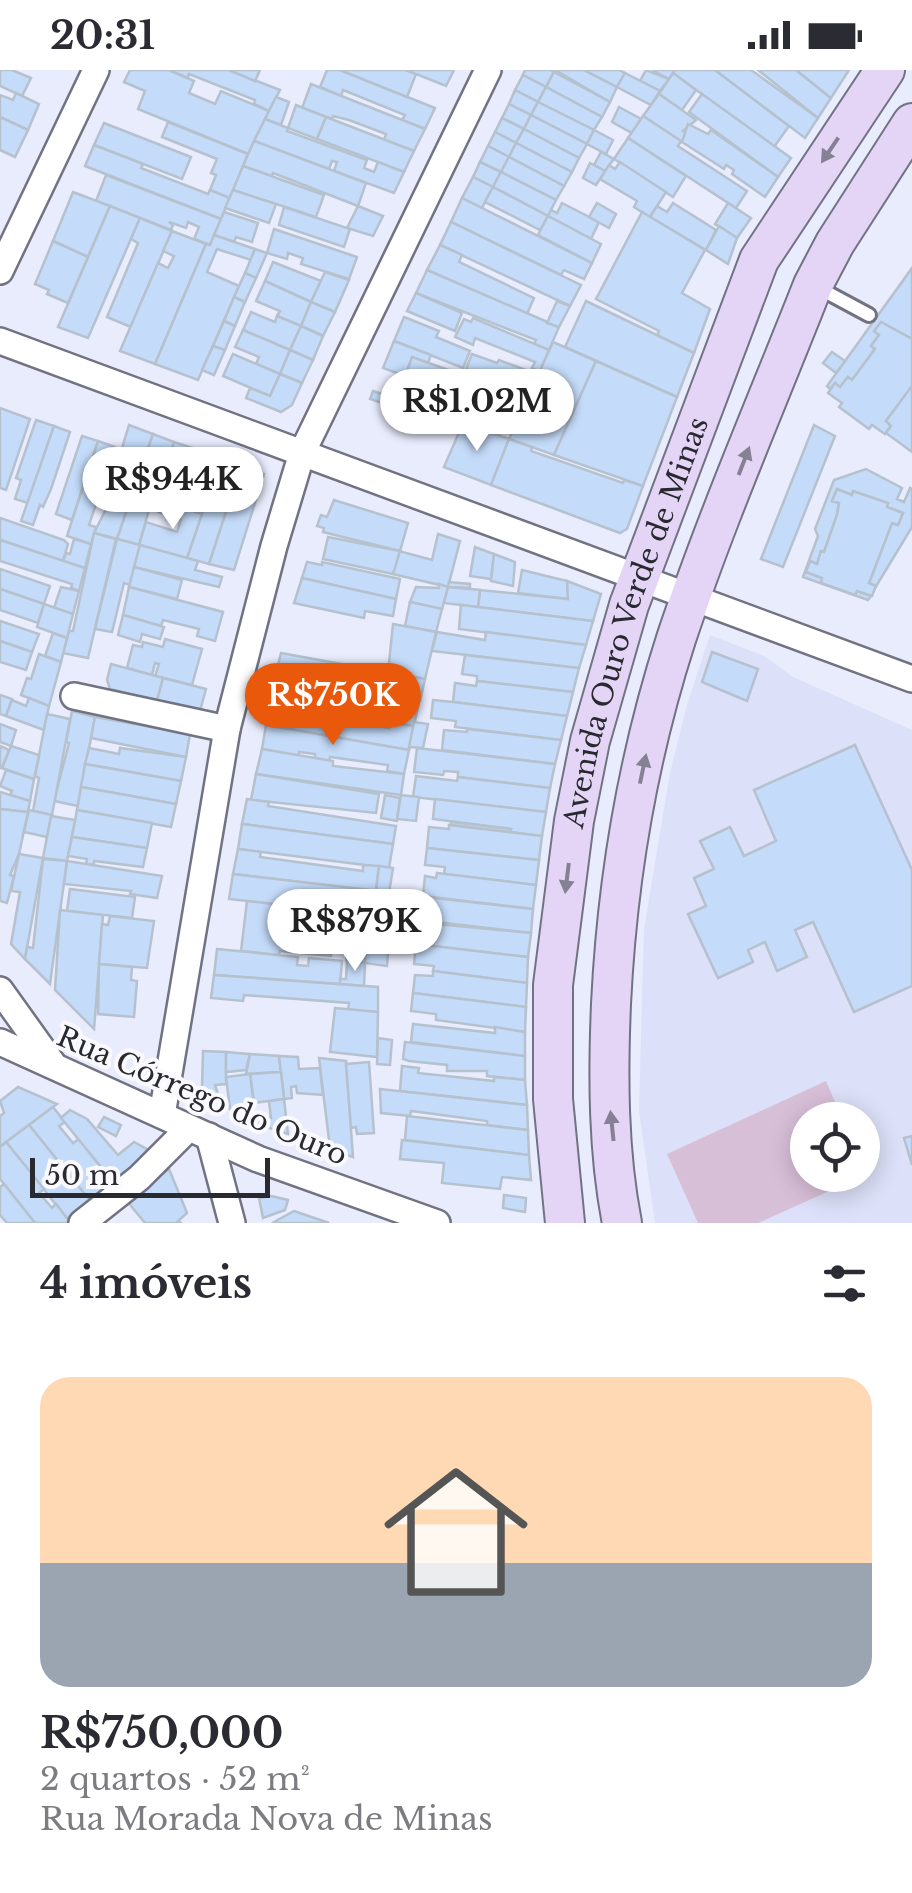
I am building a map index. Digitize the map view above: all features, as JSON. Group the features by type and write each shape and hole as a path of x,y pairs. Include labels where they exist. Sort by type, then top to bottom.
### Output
{"street":[{"path":"0,272 96,70"},
{"path":"162,1115 227,729 302,453 488,70"},
{"name":"Avenida Ouro Verde de Minas","path":"566,1223 553,1099 554,985 574,821 590,741 640,578 759,260 885,70"},
{"name":"Avenida Ouro Verde de Minas","path":"622,1223 610,1106 615,919 652,726 692,597 813,285 835,242 912,123"},
{"path":"0,341 912,679"},
{"path":"74,696 227,729"},
{"path":"0,990 52,1064"},
{"name":"Rua Córrego do Ouro","path":"0,1042 258,1158 437,1223"},
{"path":"82,1223 199,1132 232,1223"}],"lane":[{"path":"813,285 868,316"}],"shaded area":[{"path":"710,635 764,656 793,677 912,730 912,1223 655,1223 639,1111 644,930 670,773"},
{"path":"826,1081 835,1102 790,1102 790,1192 827,1192 758,1223 698,1223 667,1154"}],"building":[{"path":"0,70 31,78 22,96 0,86"},
{"path":"130,70 169,70 194,81 189,93 215,104 221,91 269,111 248,154 138,109 145,91 124,82"},
{"path":"169,70 229,70 280,90 269,111 254,104 255,100"},
{"path":"229,70 260,70 255,81"},
{"path":"327,70 340,70 435,108 425,129 402,120 405,115 343,90 341,96 320,87"},
{"path":"340,70 406,70 416,74 407,97"},
{"path":"406,70 454,70 446,86"},
{"path":"525,70 554,72 546,87 523,75"},
{"path":"555,70 584,70 617,87 610,102"},
{"path":"584,70 619,70 625,73 617,87"},
{"path":"646,70 669,79 660,91 640,81"},
{"path":"652,70 675,70 669,79"},
{"path":"715,70 789,126 774,147 673,73"},
{"path":"715,70 751,70 818,118 805,138"},
{"path":"758,70 796,70 831,98 818,118"},
{"path":"796,70 849,70 831,98"},
{"path":"554,72 610,102 602,117 546,87"},
{"path":"625,73 660,91 651,105 617,87"},
{"path":"673,73 696,90 682,110 659,94"},
{"path":"523,75 546,87 538,102 515,90"},
{"path":"311,84 425,129 414,151 384,140 386,134 302,108"},
{"path":"546,87 602,117 594,130 538,102"},
{"path":"515,90 538,102 531,115 509,104"},
{"path":"16,93 39,104 28,130 0,117 0,95 13,100"},
{"path":"659,94 696,120 683,131 688,134 682,142 643,116"},
{"path":"702,94 791,158 778,177 689,112"},
{"path":"276,97 289,102 281,125 265,119"},
{"path":"538,102 594,130 587,144 531,115"},
{"path":"509,104 531,115 524,129 502,118"},
{"path":"296,105 326,117 317,139 288,128"},
{"path":"619,107 641,119 632,133 612,122"},
{"path":"531,115 587,144 579,158 524,129"},
{"path":"643,116 681,141 678,146 747,191 736,208 628,138"},
{"path":"0,117 28,130 15,157 0,150"},
{"path":"326,117 414,151 404,172 317,139"},
{"path":"502,118 524,129 516,143 495,132"},
{"path":"265,119 367,160 364,168 374,172 378,162 404,172 394,193 334,171 337,162 332,161 329,169 254,141"},
{"path":"168,122 248,154 230,198 210,190 217,159 162,137"},
{"path":"104,123 191,157 182,179 94,145"},
{"path":"688,124 708,134 711,130 778,177 765,197 732,174 734,170 726,165 724,169 682,142"},
{"path":"524,129 579,158 572,172 516,143"},
{"path":"594,130 613,140 606,154 587,144"},
{"path":"495,132 516,143 509,157 488,146"},
{"path":"628,138 686,176 673,197 614,159"},
{"path":"254,141 366,183 358,206 273,173 272,176 243,166"},
{"path":"516,143 572,172 564,186 509,157"},
{"path":"94,145 143,164 141,168 208,194 210,190 230,198 221,219 85,166"},
{"path":"488,146 509,157 501,172 480,162"},
{"path":"601,152 614,159 605,171 594,165"},
{"path":"509,157 564,186 556,200 501,172"},
{"path":"480,162 501,172 493,187 473,177"},
{"path":"620,162 666,192 650,217 634,207 637,201 600,179 609,165 615,169"},
{"path":"590,163 605,171 596,185 583,178"},
{"path":"243,166 324,195 316,217 233,190"},
{"path":"501,172 556,200 548,216 493,187"},
{"path":"106,175 221,219 210,245 194,239 199,227 188,222 186,228 169,222 173,225 171,230 96,201"},
{"path":"473,177 493,187 482,208 462,198"},
{"path":"493,187 548,216 540,230 485,202"},
{"path":"233,190 276,204 269,223 225,208"},
{"path":"73,192 110,206 88,257 53,241"},
{"path":"462,198 592,263 584,279 564,270 561,275 451,222"},
{"path":"562,203 599,222 591,239 548,216 551,210 557,213"},
{"path":"597,203 616,214 609,228 589,217"},
{"path":"673,203 716,230 706,250 650,217 657,206 667,212"},
{"path":"728,203 751,218 737,238 715,224"},
{"path":"110,206 140,218 88,338 58,327"},
{"path":"358,206 383,216 373,236 347,228"},
{"path":"284,207 350,229 344,247 279,225"},
{"path":"224,212 258,223 252,242 236,237 234,242 214,235"},
{"path":"642,212 705,250 682,293 710,309 694,353 596,299"},
{"path":"548,216 601,244 592,263 538,235"},
{"path":"140,218 172,231 131,327 107,317 138,243 131,239"},
{"path":"451,222 581,285 570,306 440,245"},
{"path":"719,226 737,238 728,264 706,250"},
{"path":"274,229 357,257 349,279 301,264 303,258 288,253 287,259 267,253"},
{"path":"172,231 206,244 155,364 120,351 158,263 168,268 174,256 163,251"},
{"path":"214,235 255,249 251,260 217,249 207,272 239,286 198,380 155,364 206,244 210,245"},
{"path":"53,241 88,257 68,303 35,284"},
{"path":"440,245 462,255 459,262 534,298 527,314 427,270"},
{"path":"255,249 267,253 256,278 245,273"},
{"path":"273,262 321,281 311,302 265,281"},
{"path":"912,268 912,339 881,322 874,331 879,335 871,346 875,349 852,380 848,377 840,387 835,383 830,389 827,386"},
{"path":"427,270 559,327 549,350 534,344 536,340 416,293"},
{"path":"325,272 349,280 335,312 311,302"},
{"path":"245,273 256,278 245,302 234,297"},
{"path":"265,281 311,302 301,326 256,301"},
{"path":"416,293 462,313 455,331 407,311"},
{"path":"234,297 245,302 235,326 224,321"},
{"path":"557,301 570,306 559,327 547,323"},
{"path":"586,301 694,353 677,397 565,347"},
{"path":"311,302 335,312 323,336 301,326"},
{"path":"251,312 275,322 277,316 301,326 290,350 243,330"},
{"path":"404,317 439,331 436,337 470,351 463,368 394,341"},
{"path":"473,318 549,350 540,372 532,368 535,362 475,338 473,345 455,337 464,319 471,322"},
{"path":"224,321 235,326 225,350 213,346"},
{"path":"881,322 912,339 912,386 886,421 891,426 885,434 872,425 869,429 839,407 842,403 828,393 835,383 840,387 848,377 852,380 875,349 871,346 879,335 874,331"},
{"path":"301,326 323,336 313,360 290,350"},
{"path":"243,330 290,350 280,374 256,364 259,357 235,347"},
{"path":"394,341 431,355 428,363 412,357 405,376 383,368"},
{"path":"553,342 596,361 554,455 509,439"},
{"path":"213,346 225,350 214,375 202,370"},
{"path":"290,350 313,360 302,383 280,374"},
{"path":"832,352 845,361 836,373 823,363"},
{"path":"233,354 280,374 270,396 223,376"},
{"path":"472,354 540,372 529,394 466,369"},
{"path":"412,357 474,379 459,421 397,400"},
{"path":"596,361 677,397 643,486 554,455"},
{"path":"280,374 302,383 292,405 281,412 246,398 250,388 270,396"},
{"path":"912,386 912,452 886,433 891,426 886,421"},
{"path":"373,391 385,395 382,403 370,399"},
{"path":"404,402 436,413 430,428 399,417"},
{"path":"0,408 30,419 6,490 0,488"},
{"path":"36,420 54,426 28,503 15,499 21,480 16,478"},
{"path":"463,423 509,439 491,485 444,467"},
{"path":"129,425 153,434 117,539 94,533 106,509 102,508 106,496 112,498 128,450 122,448"},
{"path":"814,425 835,436 783,567 761,559"},
{"path":"54,426 70,432 51,489 33,525 21,521"},
{"path":"153,434 174,442 162,475 159,474 139,545 117,539"},
{"path":"82,436 98,441 72,520 56,514"},
{"path":"509,439 532,447 531,451 623,483 624,480 643,486 627,529 620,533 491,485"},
{"path":"98,441 115,447 89,525 96,527 91,544 67,536"},
{"path":"174,442 199,450 193,467 215,475 202,514 159,500"},
{"path":"221,458 241,466 209,564 187,558"},
{"path":"241,466 264,474 234,570 209,564"},
{"path":"866,469 902,488 897,499 904,502 912,489 912,527 875,588 869,583 892,523 898,525 903,513 887,507 888,503 837,489 832,501 839,503 837,515 824,552 821,551 817,564 810,561 806,572 822,578 821,583 855,595 857,591 871,596 868,600 803,577 818,536 815,529 834,480"},
{"path":"837,489 888,503 887,507 903,513 898,525 892,523 869,583 876,586 872,596 857,591 855,595 821,583 822,578 806,572 810,561 817,564 821,551 824,552 837,515 839,503 832,501"},
{"path":"334,500 408,523 400,551 323,532 324,528 317,526 321,515 327,517"},
{"path":"163,501 202,514 187,558 139,545 146,522 177,532 181,519 159,512"},
{"path":"0,518 64,540 68,544 63,561 0,540"},
{"path":"94,533 116,539 88,658 63,653 69,631 73,631"},
{"path":"438,534 460,541 448,587 393,574 399,551 432,560"},
{"path":"328,537 400,551 393,574 323,559"},
{"path":"74,539 91,544 85,568 63,561 66,553 70,554"},
{"path":"117,539 140,545 130,585 124,583 112,632 95,629"},
{"path":"0,540 85,568 79,591 71,588 72,584 0,561"},
{"path":"140,545 198,561 195,570 222,577 219,587 134,567"},
{"path":"475,547 494,554 491,579 470,576"},
{"path":"494,554 515,562 513,586 491,581"},
{"path":"307,562 400,579 396,599 302,578"},
{"path":"134,567 182,580 177,599 129,587"},
{"path":"0,569 50,586 44,604 0,589"},
{"path":"522,570 567,581 568,599 518,593"},
{"path":"302,578 396,599 393,616 365,611 364,618 294,603"},
{"path":"567,581 601,594 593,621 478,607 480,590 568,599"},
{"path":"449,582 470,584 470,588 448,587"},
{"path":"439,584 448,587 442,609 410,602 416,587 439,588"},
{"path":"61,587 79,591 73,614 54,608"},
{"path":"129,587 223,612 215,641 197,636 199,629 163,620 161,626 123,615"},
{"path":"448,587 480,590 478,607 444,603"},
{"path":"0,589 44,604 38,623 0,610"},
{"path":"410,602 442,609 436,632 405,626"},
{"path":"44,604 73,614 67,638 37,627"},
{"path":"461,605 593,621 586,645 459,629"},
{"path":"123,615 164,627 160,639 142,634 140,642 118,635"},
{"path":"0,621 39,634 32,652 0,641"},
{"path":"393,624 436,632 425,679 388,672"},
{"path":"437,632 485,640 486,632 586,645 579,668 432,651"},
{"path":"53,633 67,638 61,662 45,656"},
{"path":"165,639 202,649 192,685 155,676 159,664 155,663 152,675 127,668 133,645 142,647 143,642 163,647"},
{"path":"0,641 32,652 26,670 0,662"},
{"path":"712,652 758,669 747,701 702,682"},
{"path":"281,653 425,679 420,701 275,677"},
{"path":"39,654 61,662 49,706 21,695"},
{"path":"465,655 579,668 573,692 477,681 477,676 462,674"},
{"path":"111,664 163,678 157,701 110,689 107,680"},
{"path":"275,677 419,702 414,726 270,702"},
{"path":"163,678 206,689 200,711 157,701"},
{"path":"477,681 573,692 567,716 453,702 455,683 476,686"},
{"path":"0,695 12,699 6,716 0,714"},
{"path":"29,698 49,706 44,730 6,716 12,700 26,706"},
{"path":"433,700 567,716 561,740 455,727 456,721 431,718"},
{"path":"270,702 389,728 389,723 414,726 409,750 266,725"},
{"path":"72,711 95,717 78,806 54,801 69,743 66,742"},
{"path":"47,714 70,719 52,815 33,811 39,778 35,776"},
{"path":"95,717 190,734 186,757 91,738"},
{"path":"414,722 428,724 423,748 409,747"},
{"path":"0,724 16,730 11,746 0,742"},
{"path":"266,725 409,750 404,774 387,771 388,765 330,757 329,761 315,758 315,754 299,752 298,756 262,749"},
{"path":"444,730 561,740 555,764 442,750"},
{"path":"855,745 912,870 912,986 854,1012 813,922 795,930 807,957 777,971 765,942 748,950 753,962 718,978 688,914 706,906 694,878 714,869 700,841 730,827 744,856 776,841 754,790"},
{"path":"0,746 9,750 2,768 0,768"},
{"path":"11,746 39,755 34,779 2,768"},
{"path":"89,748 119,754 120,748 186,757 181,781 85,764"},
{"path":"417,748 555,764 550,788 458,777 458,772 414,772"},
{"path":"262,749 333,761 333,766 404,774 401,795 256,774"},
{"path":"85,764 181,781 176,804 81,787"},
{"path":"6,770 34,779 30,801 10,795 12,791 0,786"},
{"path":"256,774 379,794 376,813 251,800"},
{"path":"416,776 550,788 546,812 413,797"},
{"path":"81,787 176,804 171,827 77,810"},
{"path":"0,792 30,801 28,812 0,809"},
{"path":"385,795 400,798 397,821 381,818"},
{"path":"401,795 419,797 416,821 397,819"},
{"path":"247,799 269,802 268,806 396,826 393,844 242,824"},
{"path":"435,799 546,812 542,836 433,819"},
{"path":"0,809 28,812 10,875 14,876 7,903 0,901"},
{"path":"29,810 52,815 47,837 24,832"},
{"path":"77,810 152,823 147,848 72,837"},
{"path":"51,816 75,820 67,861 43,858"},
{"path":"451,822 511,829 510,832"},
{"path":"242,824 393,844 389,868 238,849"},
{"path":"449,825 542,836 539,860 427,848 429,827 449,829"},
{"path":"72,837 147,848 143,867 94,861 94,865 86,864 87,859 68,856"},
{"path":"427,848 539,860 536,885 444,874 445,867 425,865"},
{"path":"238,849 261,852 260,857 363,871 363,865 379,866 376,891 233,874"},
{"path":"19,854 43,858 25,959 11,944 20,892 11,891"},
{"path":"43,859 67,861 50,984 25,959 27,947 33,948"},
{"path":"67,861 162,876 157,898 130,894 131,891 64,884"},
{"path":"379,866 393,868 389,893 376,891"},
{"path":"437,873 536,885 533,909 423,896 425,876 436,878"},
{"path":"233,874 387,892 384,916 350,913 350,909 328,906 328,910 229,899"},
{"path":"70,889 135,897 132,918 67,911"},
{"path":"387,892 389,902 424,905 425,897 533,909 531,933 384,916"},
{"path":"247,901 336,911 331,956 241,951"},
{"path":"60,910 103,915 94,1029 55,990"},
{"path":"350,913 368,915 365,963 346,961"},
{"path":"110,916 154,921 147,968 99,964 102,924 108,925"},
{"path":"382,919 531,933 528,957 380,940"},
{"path":"367,939 389,942 387,966 365,963"},
{"path":"416,944 528,957 527,983 433,971 434,966 414,964"},
{"path":"217,949 298,957 297,965 308,966 309,958 342,961 340,984 214,975"},
{"path":"347,961 365,963 364,986 340,984 340,979 346,979"},
{"path":"99,964 132,967 131,980 137,981 134,1017 98,1014"},
{"path":"433,971 527,983 526,1007 413,993 415,975 433,976"},
{"path":"214,975 378,987 378,1012 348,1010 349,1003 244,995 243,1001 211,998"},
{"path":"413,993 526,1007 525,1032 436,1020 436,1014 411,1011"},
{"path":"335,1008 378,1012 377,1057 330,1052"},
{"path":"413,1024 495,1033 495,1027 525,1032 525,1056 411,1042"},
{"path":"378,1038 392,1040 390,1065 377,1064"},
{"path":"405,1042 525,1056 525,1080 487,1076 487,1071 447,1071 447,1065 409,1061 403,1059"},
{"path":"203,1051 226,1052 226,1084 215,1085 219,1097 210,1099 202,1087"},
{"path":"226,1052 250,1054 246,1070 226,1072"},
{"path":"250,1054 279,1056 281,1072 246,1074"},
{"path":"279,1056 298,1057 299,1069 320,1068 323,1095 297,1093 296,1086 291,1087 292,1098 284,1099"},
{"path":"319,1058 346,1061 353,1157 330,1148"},
{"path":"369,1062 374,1133 357,1134 356,1127 351,1128 346,1064"},
{"path":"402,1066 419,1068 418,1073 494,1081 494,1077 525,1080 527,1105 400,1091"},
{"path":"281,1072 284,1099 254,1103 250,1074"},
{"path":"250,1074 254,1106 230,1109 226,1077"},
{"path":"18,1087 57,1104 0,1147 0,1116 4,1113 0,1101"},
{"path":"380,1089 527,1105 528,1130 411,1111 410,1116 381,1113"},
{"path":"284,1099 288,1134 254,1123 258,1115 271,1118 269,1101"},
{"path":"53,1107 65,1122 59,1126 73,1143 79,1139 103,1170 98,1174 110,1188 92,1203 29,1125"},
{"path":"70,1110 87,1119 118,1155 134,1142 154,1153 115,1184 61,1118"},
{"path":"407,1116 528,1130 529,1155 405,1140"},
{"path":"104,1117 121,1125 116,1136 98,1127"},
{"path":"29,1125 92,1203 69,1221 6,1142"},
{"path":"912,1136 912,1165 904,1138"},
{"path":"402,1140 529,1155 531,1180 502,1177 500,1189 442,1183 444,1163 400,1159"},
{"path":"6,1142 44,1189 39,1193 52,1208 56,1204 69,1221 35,1223 0,1179 0,1147"},
{"path":"169,1169 187,1213 178,1221 181,1223 145,1223 127,1201"},
{"path":"4,1184 35,1223 7,1223 0,1215 0,1187"},
{"path":"504,1195 526,1198 525,1212 503,1208"},
{"path":"259,1198 288,1200 285,1210 263,1218"},
{"path":"294,1211 329,1223 272,1223"}]}
